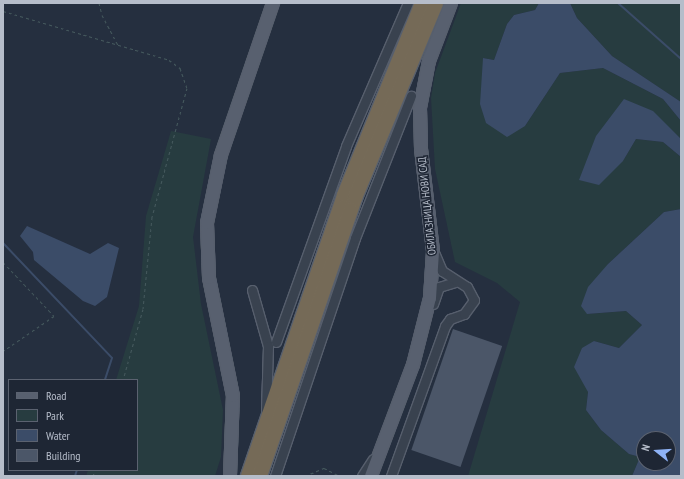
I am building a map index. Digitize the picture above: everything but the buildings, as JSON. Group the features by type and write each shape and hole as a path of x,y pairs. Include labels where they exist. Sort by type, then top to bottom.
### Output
{"highway":[{"path":"248,476 263,428 360,150 422,3"},
{"path":"260,476 355,198 436,3"}],"main road":[{"name":"ОБИЛАЗНИЦА НОВИ САД","path":"371,476 413,365 427,311 433,251 420,149 420,108 429,61 451,3"},
{"path":"230,476 233,396 209,278 207,223 221,155 273,4"}],"lane":[{"path":"276,342 346,146 408,3"},
{"path":"275,476 355,238 411,96"},
{"path":"391,476 445,326 473,304 470,290 455,282 442,271 433,251"},
{"path":"427,311 440,287 455,282"},
{"path":"252,290 268,346 269,382 263,428"},
{"path":"362,476 395,414"}],"path":[{"path":"99,3 102,15 118,46"},
{"path":"3,11 169,60 180,68 187,88 152,217 144,308 123,379"},
{"path":"3,262 54,316 3,351"},
{"path":"306,476 324,468 340,476"}],"green space":[{"path":"461,3 539,3 535,10 514,15 507,24 494,60 483,58 525,126 560,73 603,68 663,99 681,121 681,139 668,127 624,99 623,161 636,139 663,142 681,157 681,209 664,212 608,264 588,314 626,311 642,325 619,348 594,341 582,375 588,392 586,410 601,430 629,454 636,456 636,466 632,476 468,476 520,302 497,283 455,262 435,169 431,98 435,73"},
{"path":"570,3 681,3 681,102 612,56 577,18"},
{"path":"171,131 211,139 193,237 201,304 223,410 221,457 215,476 86,476 88,471 138,471 138,379 116,379 139,306 146,216"}],"water":[{"path":"539,3 570,3 577,18 612,56 681,102 681,121 663,99 603,68 560,73 525,126 507,137 486,123 480,104 483,58 494,60 507,24 514,15 535,10"},
{"path":"624,99 653,111 681,139 681,157 663,142 636,139 623,161 599,185 579,180 596,136"},
{"path":"681,209 681,476 632,476 636,466 636,471 676,471 676,431 636,431 636,456 629,454 601,430 586,410 588,392 574,367 582,348 594,341 619,348 642,325 626,311 587,314 581,306 588,287 608,264 664,212"},
{"path":"27,226 90,254 108,243 119,248 107,297 95,306 83,301 34,260 33,252 20,236"}],"waterway":[{"path":"618,3 681,59"},
{"path":"3,243 112,358 105,379"},
{"path":"75,476 77,471"}]}
